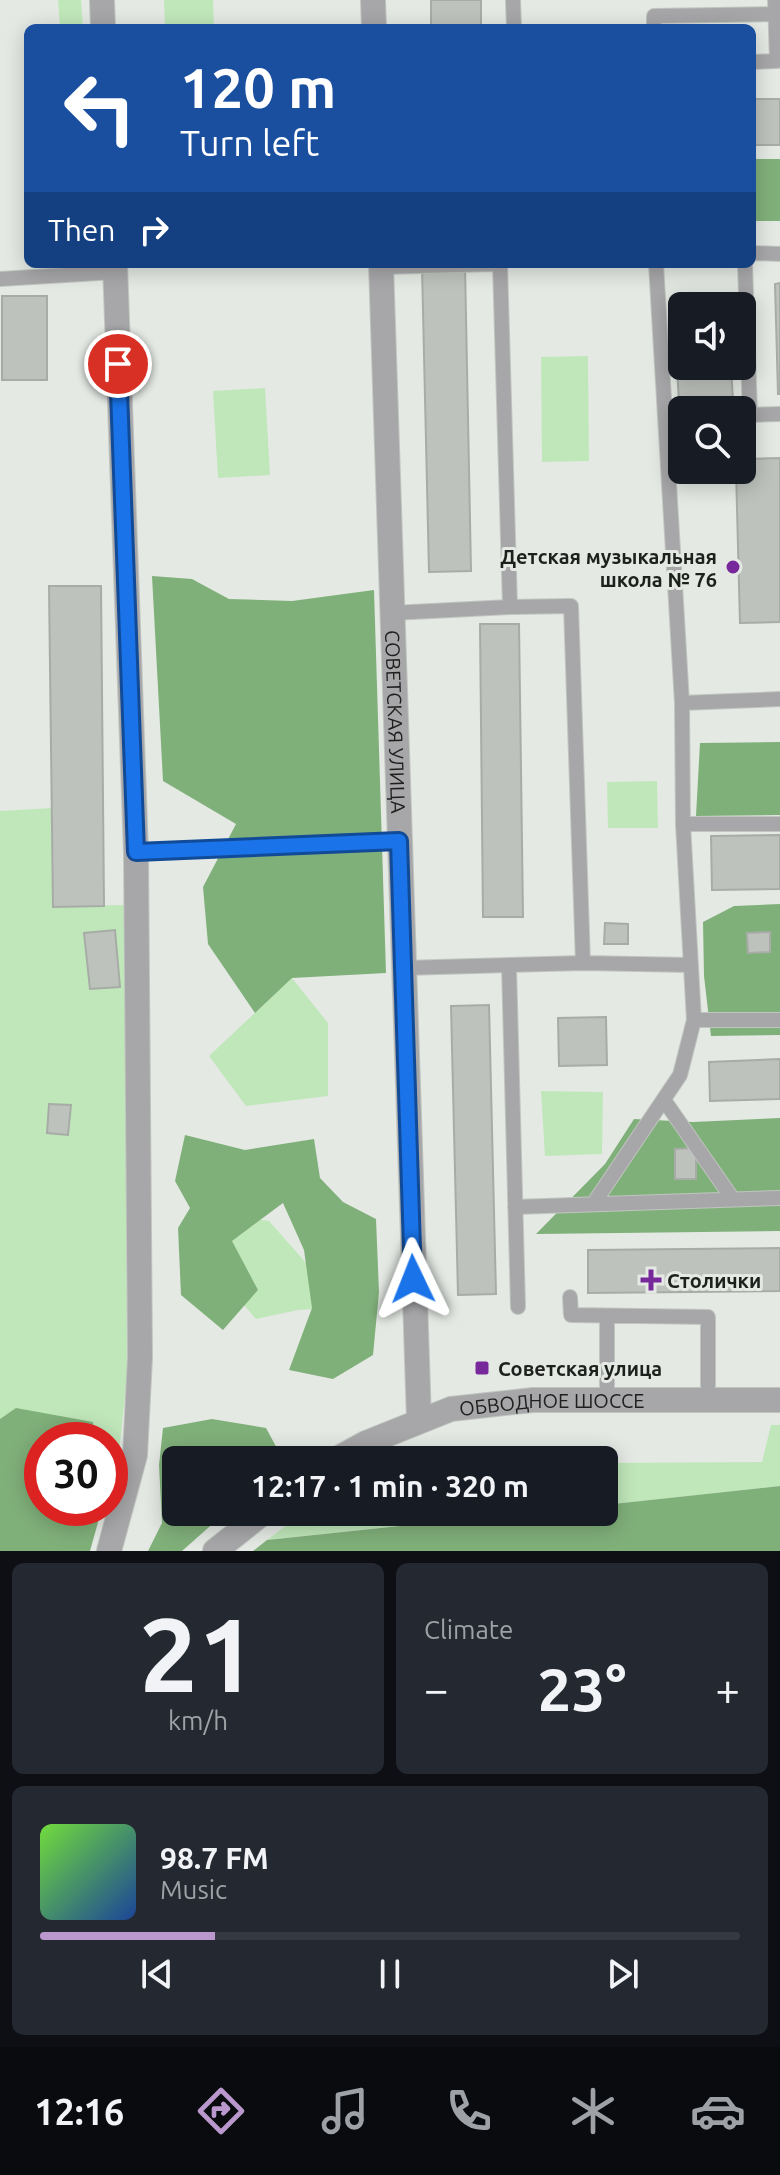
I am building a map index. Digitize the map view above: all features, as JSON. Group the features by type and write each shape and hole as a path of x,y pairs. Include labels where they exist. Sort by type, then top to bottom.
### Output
{"street":[{"path":"102,0 103,24"},
{"path":"373,0 374,24"},
{"path":"109,1551 135,1455 140,1357 136,852 115,268"},
{"name":"СОВЕТСКАЯ УЛИЦА","path":"381,268 419,1420"},
{"name":"ОБВОДНОЕ ШОССЕ","path":"361,1446 451,1409 533,1400 780,1400"},
{"path":"215,1551 246,1526"}],"lane":[{"path":"513,0 514,24"},
{"path":"654,24 654,16 775,7 779,61 756,62"},
{"path":"756,253 780,254"},
{"path":"0,279 115,268"},
{"path":"500,268 510,607"},
{"path":"656,268 672,396"},
{"path":"745,268 746,396"},
{"path":"756,415 780,414"},
{"path":"594,1203 680,1075 694,1020 683,824 677,484"},
{"path":"392,613 571,606 583,963"},
{"path":"682,703 780,699"},
{"path":"683,824 780,824"},
{"path":"136,852 399,841"},
{"path":"403,968 583,963 690,965"},
{"path":"509,966 518,1307"},
{"path":"694,1020 780,1020"},
{"path":"664,1100 732,1198"},
{"path":"515,1207 780,1198"},
{"path":"570,1297 571,1315 708,1317 708,1400"},
{"path":"607,1316 607,1399"}],"green space":[{"path":"58,0 81,0 83,24 60,24"},
{"path":"164,0 213,0 214,24 165,24"},
{"path":"756,159 780,159 780,221 756,221"},
{"path":"588,356 589,461 542,462 541,357"},
{"path":"265,388 270,475 218,478 213,391"},
{"path":"152,576 192,579 229,599 292,601 374,590 386,973 292,978 255,1013 208,944 203,887 236,824 163,781"},
{"path":"780,742 780,815 696,816 700,743"},
{"path":"657,781 658,828 608,828 607,782"},
{"path":"52,808 53,906 125,905 127,1376 122,1422 0,1419 0,811"},
{"path":"780,904 780,1035 711,1036 704,976 703,922 734,906"},
{"path":"292,978 328,1023 328,1096 246,1106 209,1056"},
{"path":"541,1091 603,1092 602,1154 545,1156"},
{"path":"780,1118 780,1231 536,1234 605,1164 634,1119 693,1122"},
{"path":"185,1135 245,1150 314,1139 320,1178 343,1202 376,1219 379,1292 373,1355 333,1379 289,1370 312,1308 304,1250 283,1203 232,1241 258,1290 223,1330 181,1295 178,1228 190,1208 175,1181"},
{"path":"223,1215 269,1221 345,1307 298,1310 256,1319 210,1266"},
{"path":"16,1408 93,1422 24,1422 24,1526 97,1526 90,1551 0,1551 0,1419"},
{"path":"212,1419 266,1428 276,1446 162,1446 162,1523 159,1465 163,1428"},
{"path":"771,1425 780,1425 780,1486 618,1503 618,1463 762,1462"},
{"path":"780,1486 780,1551 253,1551 267,1540 400,1526 618,1526 618,1503"},
{"path":"162,1523 162,1526 210,1526 182,1551 148,1551"},
{"path":"286,1526 400,1526 267,1540"}],"building":[{"path":"431,0 481,0 481,24 431,24"},
{"path":"756,99 780,99 780,145 756,145"},
{"path":"422,268 465,268 471,571 429,572"},
{"path":"780,283 780,394 778,394 775,284"},
{"path":"2,296 47,296 47,380 2,380"},
{"path":"678,380 732,380 733,396 679,396"},
{"path":"780,458 780,622 740,623 736,484 756,484 756,459"},
{"path":"49,586 101,586 104,906 53,907"},
{"path":"480,624 519,624 523,917 483,917"},
{"path":"780,835 780,889 712,890 711,836"},
{"path":"605,923 628,924 628,944 604,944"},
{"path":"115,930 120,987 90,989 84,933"},
{"path":"770,932 770,952 748,953 747,933"},
{"path":"489,1005 496,1294 458,1295 451,1006"},
{"path":"606,1017 607,1065 559,1066 558,1018"},
{"path":"780,1059 780,1099 710,1101 709,1062"},
{"path":"49,1104 71,1105 68,1135 47,1133"},
{"path":"696,1148 696,1179 675,1179 675,1149"},
{"path":"780,1248 780,1291 588,1293 588,1250"}],"place":[{"name":"Детская музыкальная школа № 76","path":"733,567"},
{"name":"Столички","path":"651,1280"},
{"name":"Советская улица","path":"482,1368"}],"route":[{"path":"118,364 136,852 399,841 413,1279"}]}
